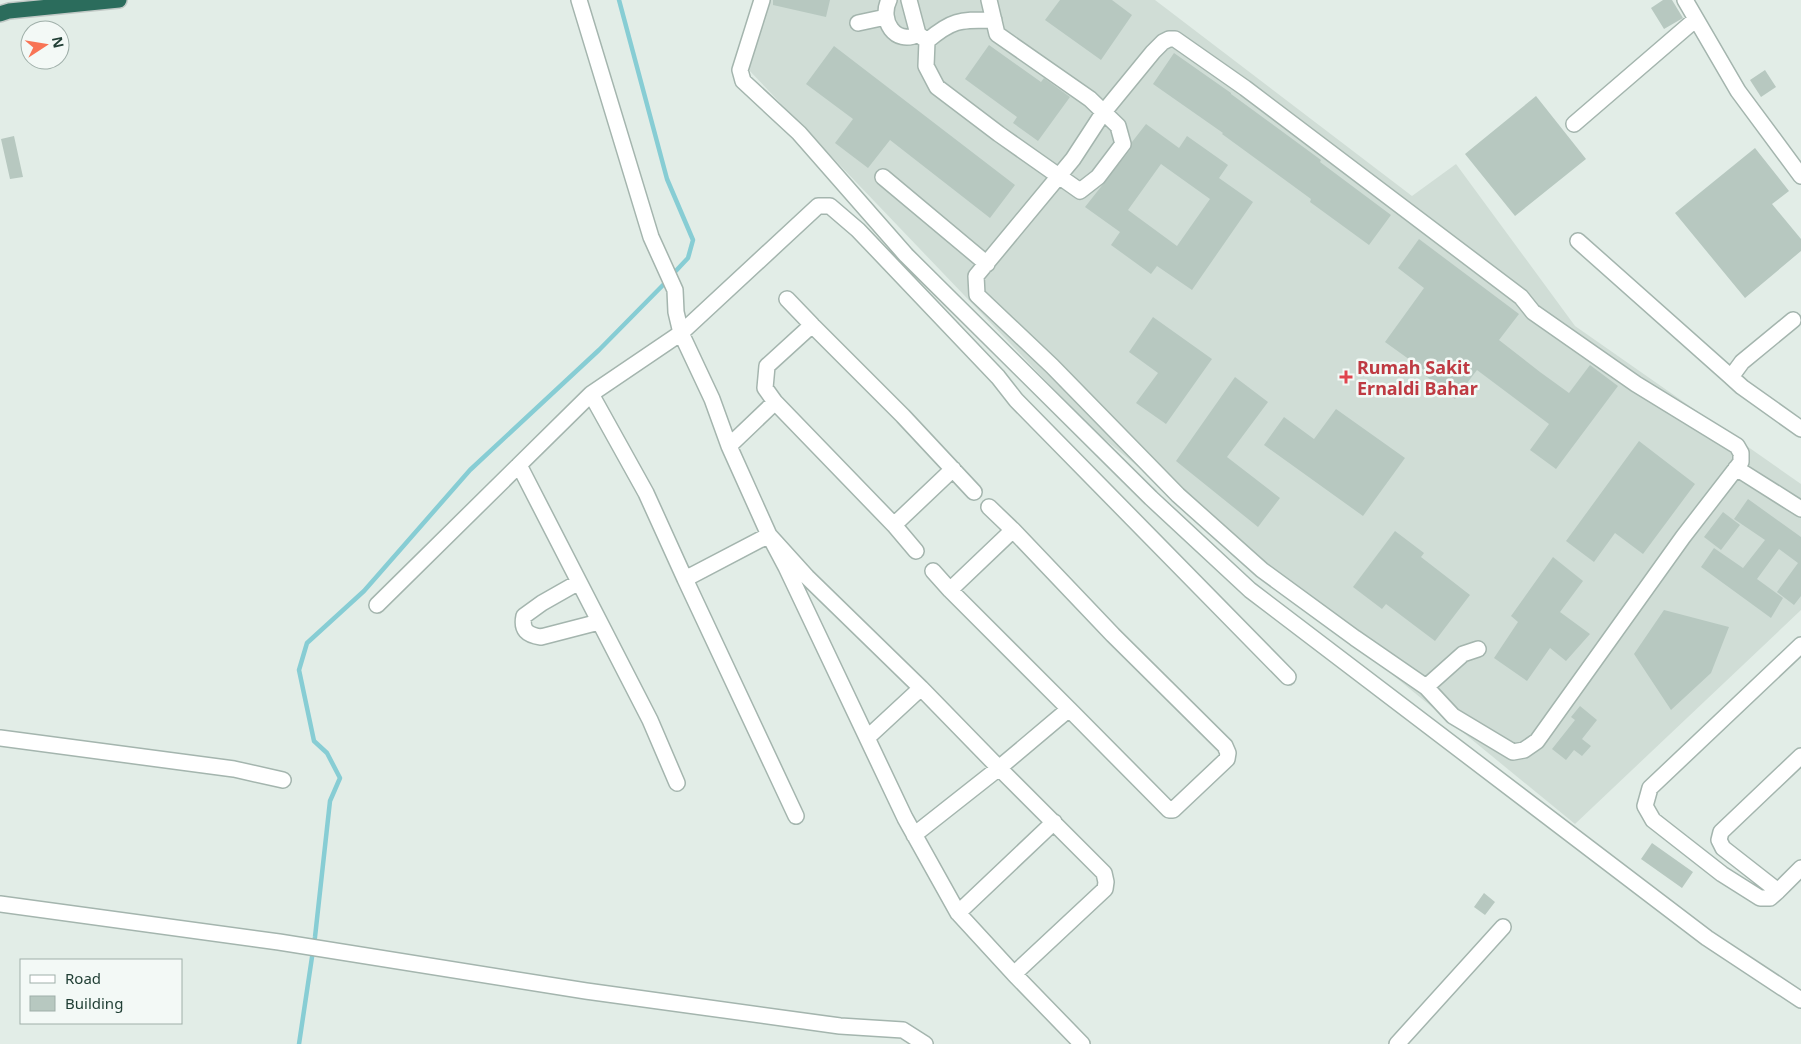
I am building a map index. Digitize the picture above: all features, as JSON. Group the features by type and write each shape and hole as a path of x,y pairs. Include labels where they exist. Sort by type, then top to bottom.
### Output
{"highway":[{"path":"0,14 9,11 119,0"}],"street":[{"path":"579,0 651,237 675,290 676,312 681,333 712,399 729,446 769,534 867,738 914,835 958,912 1014,974 1082,1044"},
{"path":"762,0 740,70 743,81 799,133 906,255 1151,498 1250,590 1708,938 1801,1000"},
{"path":"889,0 886,5 886,17 892,29 900,37 922,38 954,22 994,20"},
{"path":"909,0 922,38 926,66 938,87 999,134 1080,191 1098,178 1123,144 1118,126 1090,99 997,34 990,0"},
{"path":"1685,0 1738,91 1801,176"},
{"path":"858,23 886,17"},
{"path":"1574,124 1696,19"},
{"path":"1174,39 1245,88 1421,220 1521,297 1534,312 1636,384 1737,446 1741,453 1741,462 1683,537 1538,741 1524,750 1513,752 1453,716 1426,687 1262,570 1178,495 1052,366 977,294 976,276 1073,159 1103,113 1153,52 1163,42 1174,39"},
{"path":"883,177 987,264"},
{"path":"377,604 591,394 681,333 818,206 830,206 858,230 998,377 1016,400 1288,677"},
{"path":"1578,240 1742,387 1799,424"},
{"path":"787,299 903,416 974,492"},
{"path":"1731,377 1742,362 1798,322"},
{"path":"812,325 767,366 765,388 775,402 916,551"},
{"path":"591,394 646,493 796,816"},
{"path":"729,446 775,402"},
{"path":"519,465 650,720 677,782"},
{"path":"1736,468 1801,509"},
{"path":"894,526 953,469"},
{"path":"933,571 1169,810 1172,810 1227,760 1228,753 1225,746 1113,635 989,507"},
{"path":"950,590 1013,530"},
{"path":"685,579 769,534"},
{"path":"769,534 807,577 921,688 1104,873 1105,889 1014,974"},
{"path":"579,582 542,603 524,616 523,624 527,632 541,637 600,622"},
{"path":"1801,645 1650,788 1646,800 1646,806 1653,820 1722,874 1760,898 1770,898 1801,868"},
{"path":"1426,687 1462,654 1478,649"},
{"path":"867,738 921,688"},
{"path":"914,835 999,768 1069,709"},
{"path":"0,738 234,769 283,780"},
{"path":"1778,891 1723,848 1719,840 1721,832 1801,756"},
{"path":"958,912 1054,822"},
{"path":"0,904 284,943 586,991 840,1026 903,1030 925,1044"},
{"path":"1397,1044 1503,927"}],"shaded area":[{"name":"Rumah Sakit Ernaldi Bahar","path":"768,0 1155,0 1412,196 1456,164 1575,326 1801,484 1801,610 1575,824 1092,429 747,68"}],"building":[{"path":"773,0 830,0 826,17 773,5"},
{"path":"1060,0 1112,0 1132,15 1101,60 1045,20"},
{"path":"1663,0 1672,0 1683,18 1664,29 1651,8"},
{"path":"989,45 1041,82 1044,78 1070,97 1038,141 1013,123 1017,117 965,79"},
{"path":"834,46 1015,185 990,218 890,140 868,168 835,143 853,119 806,84"},
{"path":"1174,53 1321,160 1320,162 1391,215 1369,245 1310,202 1311,199 1223,133 1153,84"},
{"path":"1765,70 1776,87 1761,97 1750,80"},
{"path":"1536,96 1586,159 1515,216 1465,154"},
{"path":"1146,124 1179,148 1187,136 1228,165 1219,178 1253,202 1192,290 1157,266 1151,274 1111,245 1120,232 1085,207 1130,150 1132,142","holes":["1161,164 1210,199 1177,246 1128,210"]},
{"path":"14,136 23,177 10,179 1,139"},
{"path":"1755,148 1789,191 1772,204 1801,239 1801,251 1745,298 1675,213"},
{"path":"1419,239 1519,314 1499,340 1540,372 1569,393 1590,365 1618,386 1556,469 1530,450 1549,424 1477,370 1455,399 1422,373 1424,370 1385,342 1424,288 1398,268"},
{"path":"1153,317 1212,359 1166,424 1136,403 1158,373 1129,352"},
{"path":"1235,377 1268,402 1227,457 1280,498 1258,527 1176,461"},
{"path":"1336,409 1405,458 1363,516 1264,445 1284,417 1314,439"},
{"path":"1639,441 1695,484 1643,554 1615,533 1594,562 1566,541"},
{"path":"1748,499 1801,537 1801,596 1794,605 1777,592 1798,563 1779,549 1757,579 1783,598 1771,618 1701,567 1714,548 1743,568 1765,540 1734,519"},
{"path":"1723,512 1740,525 1721,550 1704,537"},
{"path":"1395,531 1424,553 1421,557 1470,595 1435,641 1386,604 1382,609 1353,587"},
{"path":"1553,557 1583,581 1560,612 1590,634 1566,661 1550,648 1527,681 1494,658 1518,622 1511,616"},
{"path":"1664,610 1729,627 1711,673 1671,710 1634,654"},
{"path":"1580,706 1597,720 1582,739 1591,746 1582,756 1574,750 1566,760 1552,749 1575,720 1571,717"},
{"path":"1652,843 1693,872 1682,888 1641,859"},
{"path":"1484,893 1495,902 1485,915 1474,907"}],"waterway":[{"path":"619,0 667,179 693,240 688,258 672,275"},
{"path":"299,1044 315,937 330,801 340,778 327,753 314,741 299,670 307,643 364,591 470,470 599,350 667,281"}],"place":[{"name":"Rumah Sakit Ernaldi Bahar","path":"1346,377"}]}
